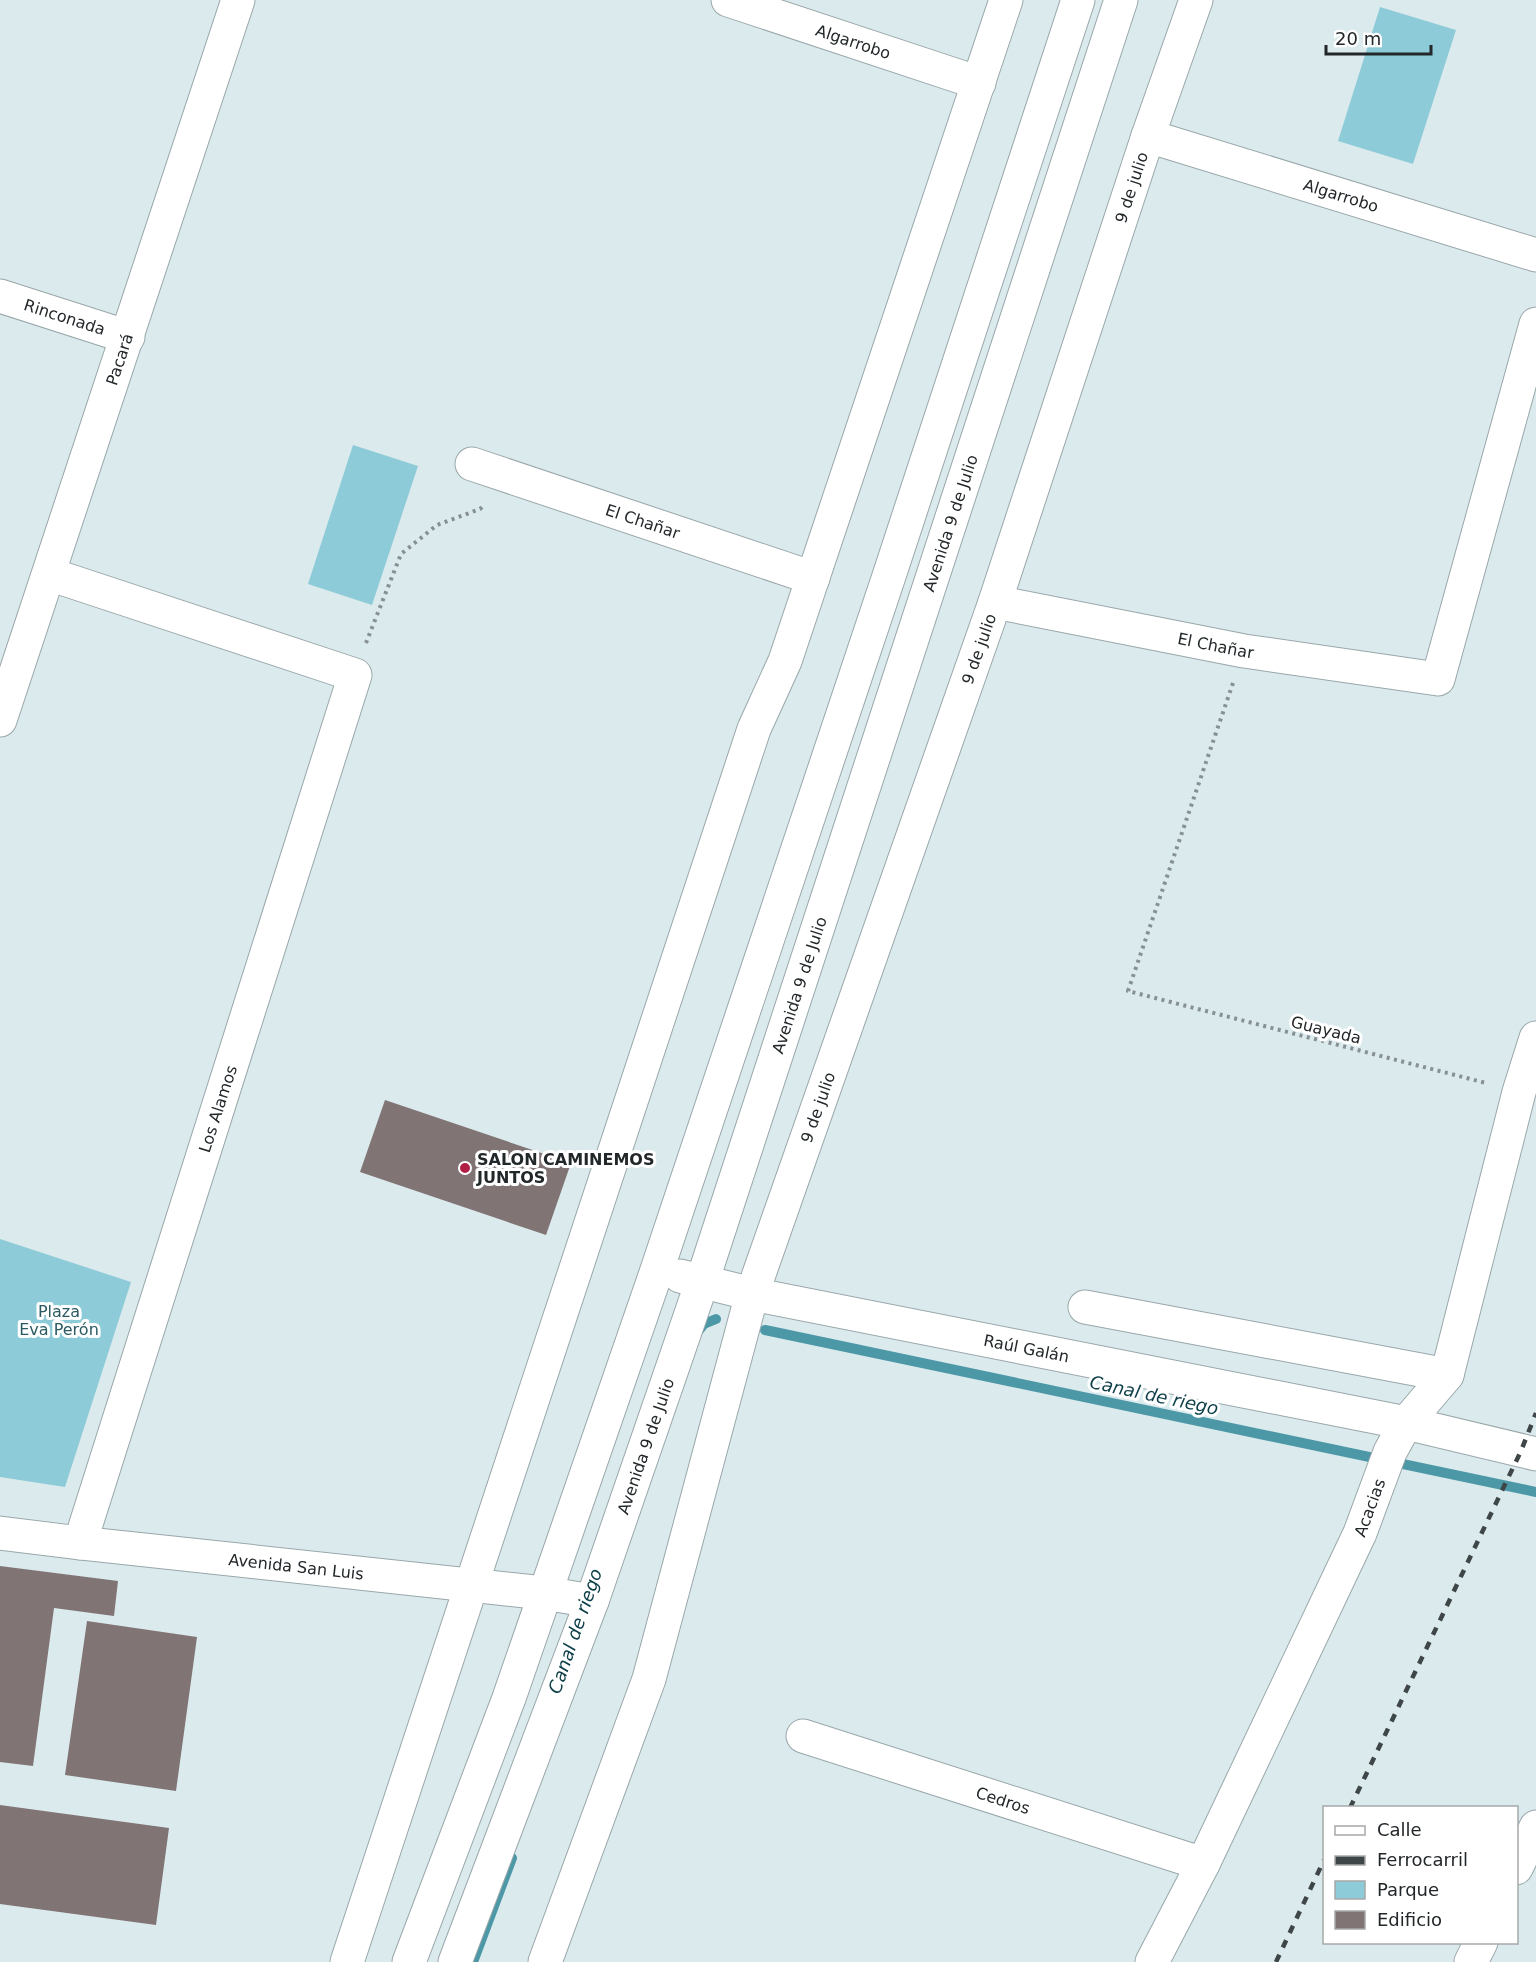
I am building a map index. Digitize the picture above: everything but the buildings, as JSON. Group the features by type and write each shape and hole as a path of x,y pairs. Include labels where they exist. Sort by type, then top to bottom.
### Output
{"street":[{"name":"Pacará","path":"1,716 238,0"},
{"name":"Algarrobo","path":"728,0 979,83"},
{"path":"346,1962 754,729 785,661 1006,0"},
{"path":"409,1962 509,1698 657,1269 894,562 1078,0"},
{"name":"Avenida 9 de Julio","path":"455,1962 592,1601 702,1282 1121,0"},
{"name":"9 de julio","path":"545,1962 649,1678 752,1294 995,602 1148,135 1196,0"},
{"name":"Algarrobo","path":"1148,135 1536,255"},
{"name":"Rinconada","path":"0,296 128,337"},
{"name":"El Chañar","path":"995,602 1244,651 1438,679 1536,324"},
{"name":"El Chañar","path":"472,464 813,578"},
{"path":"49,574 355,675"},
{"name":"Los Alamos","path":"80,1543 355,675"},
{"name":"Acacias","path":"1152,1962 1203,1864 1360,1533 1390,1452 1406,1423 1447,1375 1519,1092 1536,1038"},
{"name":"Raúl Galán","path":"657,1269 752,1294 1406,1423 1536,1454"},
{"path":"1085,1307 1447,1375"},
{"name":"Avenida San Luis","path":"0,1533 544,1593 592,1601"},
{"name":"Cedros","path":"803,1736 1203,1864"},
{"path":"1518,1864 1536,1827"},
{"path":"1471,1962 1480,1944"}],"path":[{"path":"355,675 375,617 401,554 437,525 480,509 507,476"},
{"name":"Guayada","path":"1244,651 1128,991 1519,1092"}],"green space":[{"path":"1380,7 1456,30 1413,164 1338,141"},
{"path":"353,445 418,466 372,605 308,584"},
{"name":"Plaza Eva Perón","path":"0,1239 131,1282 65,1487 0,1477"}],"waterway":[{"name":"Canal de riego","path":"696,1334 704,1324 716,1319"},
{"name":"Canal de riego","path":"765,1330 1536,1492"},
{"name":"Canal de riego","path":"473,1962 512,1858"}],"railway":[{"path":"1351,1806 1521,1451 1536,1413"},
{"path":"1276,1962 1323,1862"}],"place":[{"name":"SALON CAMINEMOS JUNTOS","path":"465,1168"}]}
